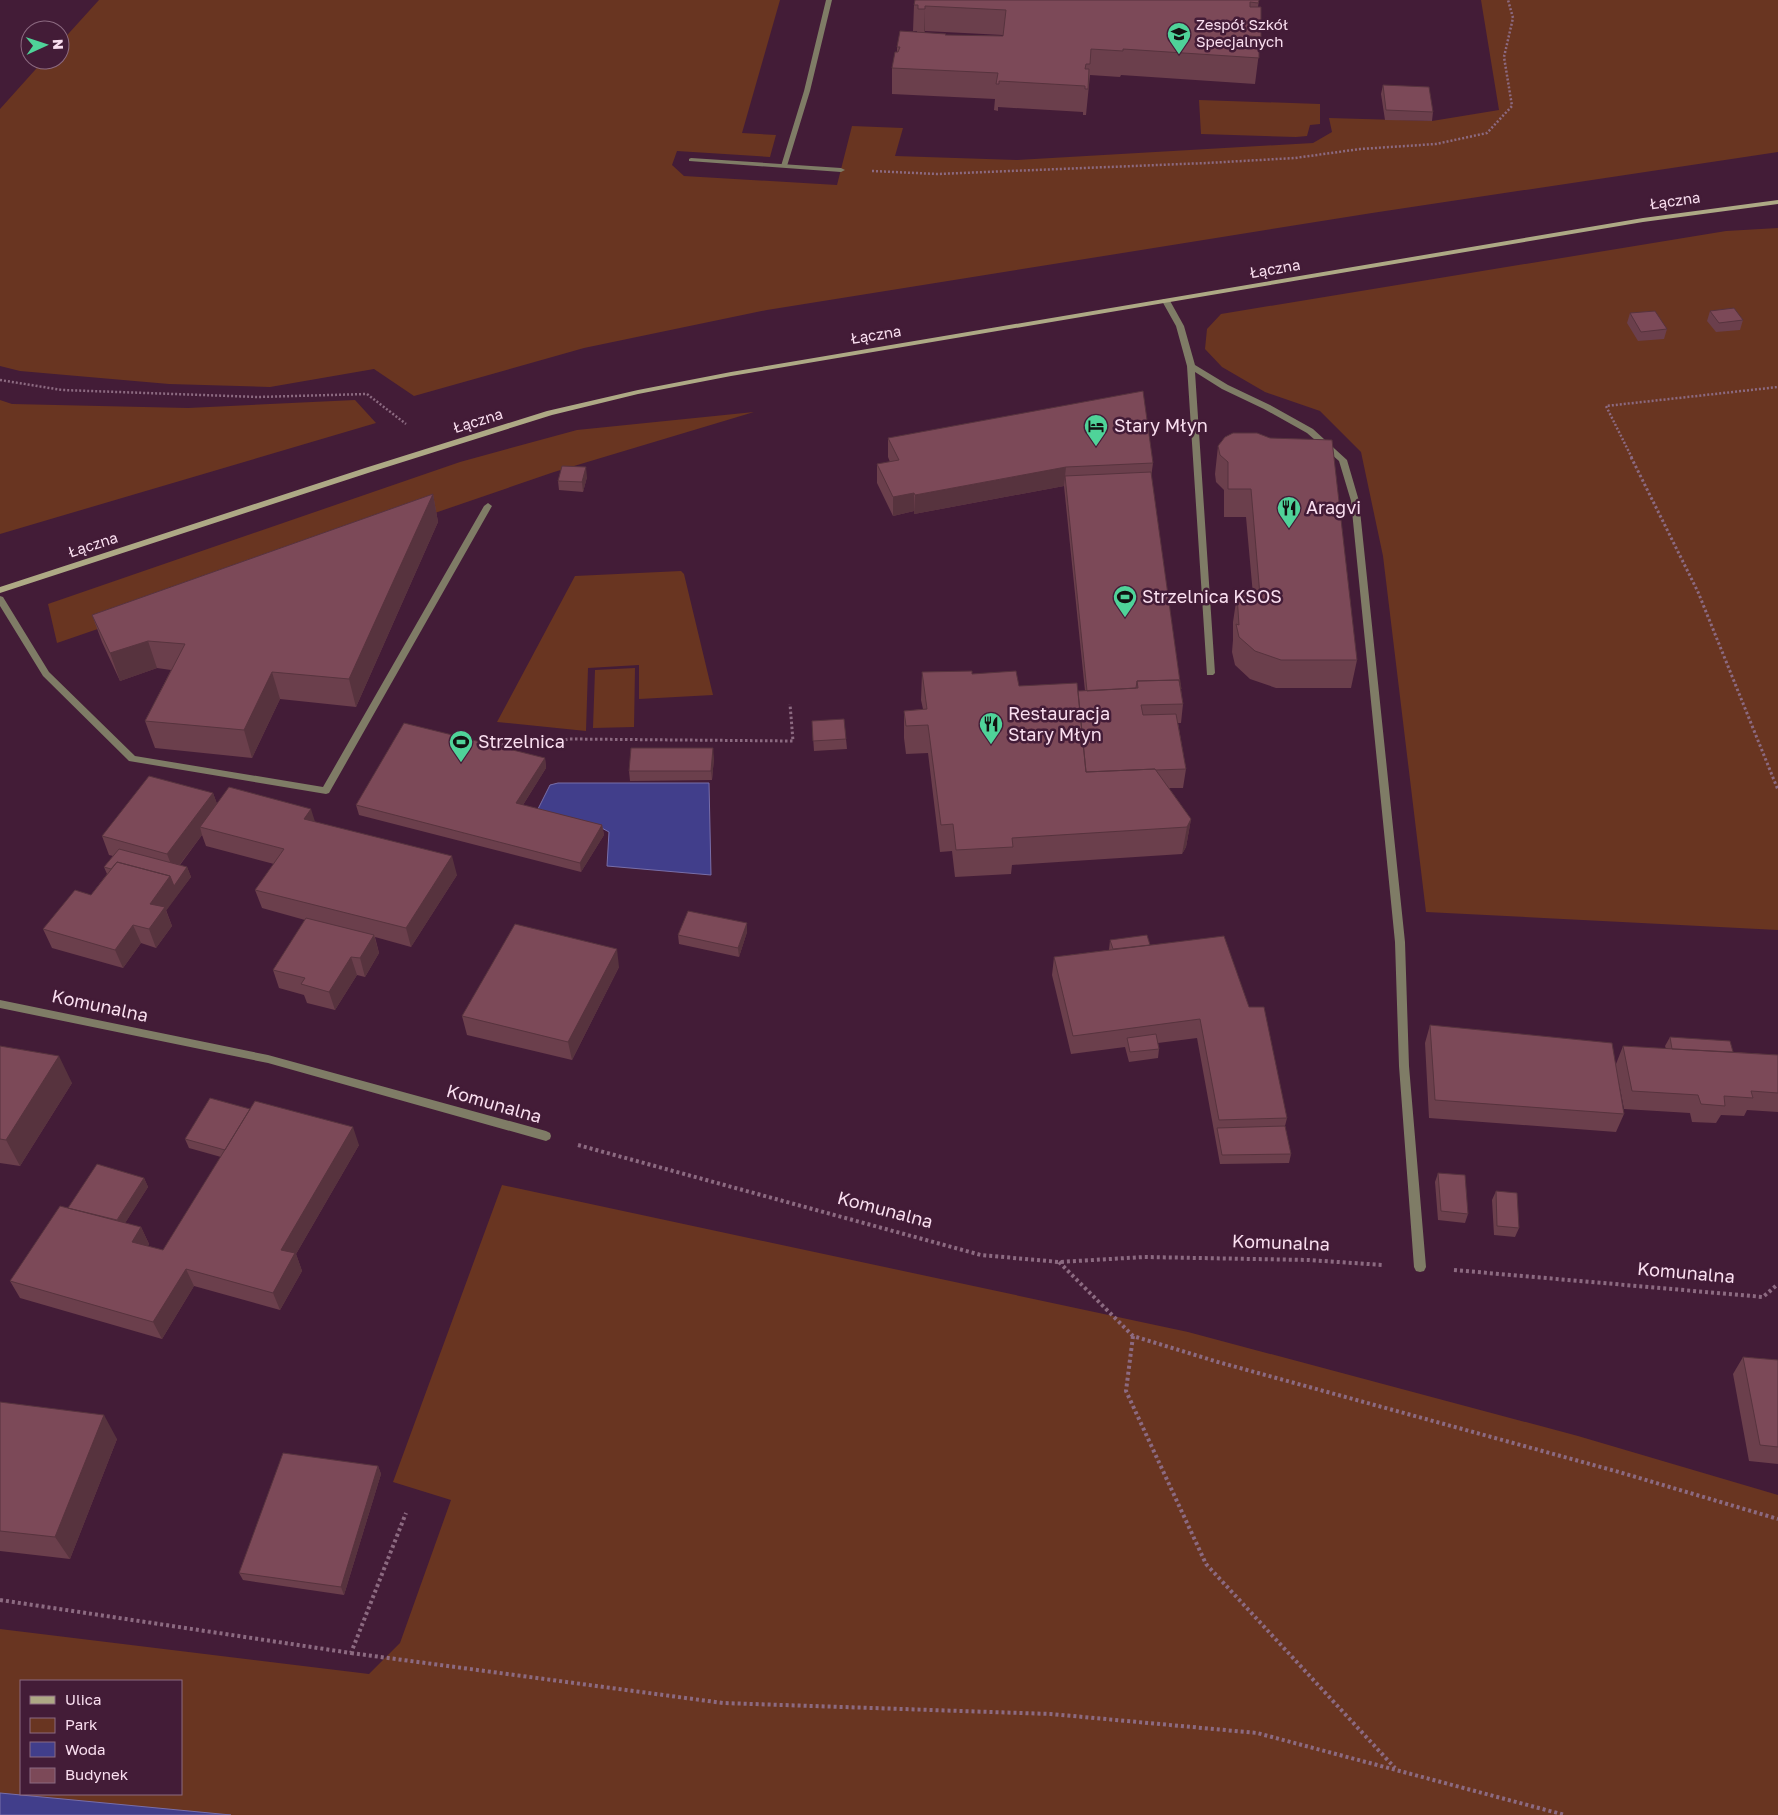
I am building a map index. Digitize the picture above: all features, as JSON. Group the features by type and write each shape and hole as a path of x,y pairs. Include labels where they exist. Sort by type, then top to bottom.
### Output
{"main road":[{"name":"Łączna","path":"0,590 550,413 638,392 731,374 1643,220 1778,202"}],"street":[{"path":"784,166 807,91 829,0"},
{"path":"691,160 841,170"},
{"path":"1166,301 1180,326 1191,366 1210,673"},
{"path":"1191,366 1225,387 1267,407 1310,432 1342,460 1355,501 1400,942 1404,1066 1420,1267"},
{"path":"0,599 46,674 132,759 326,791 488,506"},
{"name":"Komunalna","path":"0,1004 268,1059 546,1136"}],"path":[{"path":"841,170 937,174 1295,158 1360,149 1436,144 1487,133 1512,106 1504,57 1513,18 1508,0"},
{"path":"0,380 62,390 258,397 367,394 408,426"},
{"path":"1778,387 1606,406 1698,592 1778,790"},
{"path":"481,743 534,747 569,739 793,741 790,704"},
{"name":"Komunalna","path":"546,1136 981,1255 1059,1262 1144,1257 1308,1260 1420,1267 1763,1297 1778,1284"},
{"path":"1059,1262 1133,1336 1218,1362 1619,1472 1778,1519"},
{"path":"1133,1336 1126,1391 1206,1564 1397,1769"},
{"path":"350,1653 406,1513"},
{"path":"0,1600 350,1653 723,1703 1051,1714 1257,1733 1565,1815"}],"green space":[{"path":"99,0 780,0 742,133 776,135 770,157 677,151 672,165 684,176 837,185 852,126 903,128 895,156 1017,160 1313,143 1332,132 1329,118 1432,121 1499,110 1481,0 1778,0 1778,152 1372,213 767,310 584,348 414,396 374,369 270,387 169,384 20,371 0,366 0,109 35,70 70,70 70,32"},
{"path":"1199,100 1320,104 1320,124 1310,125 1307,136 1296,137 1201,134"},
{"path":"1778,228 1778,930 1426,912 1383,556 1361,452 1320,411 1265,392 1222,367 1205,349 1207,329 1221,314 1726,231"},
{"path":"0,400 12,404 188,408 355,400 376,423 0,534"},
{"path":"754,412 554,472 57,643 48,604 460,462 577,430"},
{"path":"681,571 684,574 713,695 639,699 639,665 588,668 586,731 497,722 575,576"},
{"path":"635,668 634,727 593,728 595,670"},
{"path":"502,1185 1188,1332 1578,1436 1778,1495 1778,1815 0,1815 0,1629 369,1674 400,1643 451,1500 393,1482"}],"water":[{"path":"558,783 709,783 711,875 607,866 609,832 600,827 538,809 550,785"},
{"path":"0,1793 231,1815 0,1815"}],"building":[{"path":"915,0 1259,0 1258,3 1250,2 1250,7 1261,7 1261,37 1249,36 1250,41 1259,42 1259,58 1123,49 1123,51 1091,49 1090,64 1086,64 1085,69 1089,69 1088,89 1085,89 1085,86 999,81 999,84 996,84 998,73 892,68 895,52 898,52 900,47 897,47 900,31 945,35 1003,36 1006,10 925,6 925,9 918,9 918,5 914,5"},
{"path":"1383,85 1429,87 1433,112 1386,110"},
{"path":"1734,308 1743,320 1719,323 1710,311"},
{"path":"1655,311 1667,329 1641,332 1630,313"},
{"path":"1143,391 1153,463 1066,467 915,495 914,493 893,497 877,464 899,460 888,438"},
{"path":"1233,433 1257,433 1270,438 1332,440 1357,660 1281,660 1255,651 1239,637 1236,624 1239,625 1237,595 1260,596 1251,489 1228,489 1228,462 1220,455 1218,446 1225,437"},
{"path":"562,466 586,467 582,482 558,481"},
{"path":"1151,472 1181,689 1179,680 1137,681 1136,688 1087,691 1065,476"},
{"path":"433,494 349,679 272,672 244,730 145,721 185,644 148,641 110,653 92,615"},
{"path":"972,671 972,674 1016,671 1019,686 1077,683 1086,772 1155,769 1191,819 1187,827 1012,838 1013,847 956,850 953,824 941,825 928,725 906,726 904,711 927,709 922,672"},
{"path":"1179,680 1183,704 1141,705 1143,715 1176,714 1186,769 1086,772 1078,691 1138,688 1137,681"},
{"path":"844,719 846,739 813,741 812,721"},
{"path":"404,723 545,758 516,803 602,825 580,863 356,805"},
{"path":"631,748 713,748 711,771 629,771"},
{"path":"149,776 213,793 167,854 102,836"},
{"path":"229,787 311,809 304,819 452,856 406,928 255,890 284,849 200,827"},
{"path":"119,849 187,867 174,886 170,876 117,862 111,869 104,867"},
{"path":"117,862 170,876 150,904 165,907 149,929 133,925 115,950 43,929 75,890 91,895"},
{"path":"688,911 747,923 738,948 678,935"},
{"path":"306,918 374,935 360,958 351,957 329,992 301,984 305,978 273,970"},
{"path":"515,924 617,949 568,1042 462,1016"},
{"path":"1147,935 1150,945 1113,949 1110,940"},
{"path":"1224,936 1249,1007 1264,1007 1287,1118 1219,1120 1200,1019 1073,1036 1054,957"},
{"path":"1430,1025 1612,1043 1624,1114 1435,1100"},
{"path":"1156,1034 1159,1049 1130,1052 1127,1038"},
{"path":"1670,1037 1730,1041 1733,1052 1672,1049"},
{"path":"0,1046 59,1056 6,1140 0,1139"},
{"path":"1623,1046 1778,1055 1778,1093 1751,1091 1753,1098 1724,1096 1725,1106 1701,1104 1698,1095 1632,1091"},
{"path":"210,1098 250,1109 225,1150 185,1139"},
{"path":"255,1101 353,1127 281,1250 295,1253 273,1293 186,1269 153,1322 10,1281 60,1206 141,1227 132,1242 163,1250"},
{"path":"1285,1126 1291,1154 1222,1155 1217,1128"},
{"path":"97,1164 144,1178 117,1220 68,1208"},
{"path":"1438,1173 1465,1175 1468,1214 1441,1211"},
{"path":"1496,1191 1517,1193 1519,1228 1497,1226"},
{"path":"1743,1357 1778,1360 1778,1447 1760,1445"},
{"path":"0,1402 104,1415 55,1537 0,1531"},
{"path":"283,1453 378,1466 341,1587 239,1573"}],"place":[{"name":"Zespół Szkół Specjalnych","path":"1179,55"},
{"name":"Stary Młyn","path":"1096,447"},
{"name":"Aragvi","path":"1289,529"},
{"name":"Strzelnica KSOS","path":"1125,618"},
{"name":"Restauracja Stary Młyn","path":"991,745"},
{"name":"Strzelnica","path":"461,763"}]}
